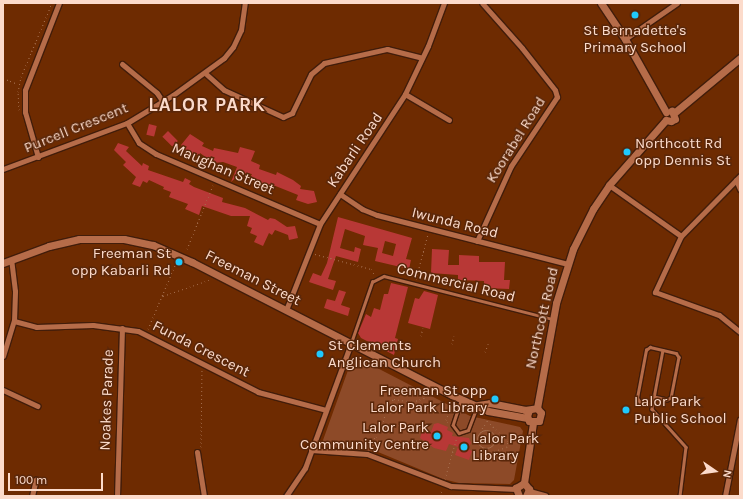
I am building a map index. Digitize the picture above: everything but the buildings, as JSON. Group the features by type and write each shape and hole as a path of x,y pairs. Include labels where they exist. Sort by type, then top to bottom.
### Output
{"street":[{"path":"38,157 26,112 24,90 59,3"},
{"name":"Purcell Crescent","path":"3,169 127,123 163,102 224,58 237,42 245,3"},
{"name":"Kabarli Road","path":"286,310 307,251 320,224 405,94 422,58 444,3"},
{"name":"Koorabel Road","path":"477,241 508,172 557,97 555,90 522,48 482,3"},
{"path":"601,3 625,39 666,112 666,120"},
{"path":"625,39 677,3"},
{"path":"205,73 224,90 283,117 292,113 311,74 324,63 390,48 422,58"},
{"path":"666,112 674,113 740,58"},
{"path":"122,64 157,93 163,102"},
{"path":"405,94 449,120"},
{"name":"Northcott Road","path":"530,421 541,417 537,408 553,319 568,264 593,209 609,185 666,120 673,121 674,113"},
{"name":"Maughan Street","path":"127,123 139,143 156,154 320,224"},
{"path":"738,178 740,188"},
{"path":"738,178 681,236 655,292 719,315 740,332"},
{"path":"609,185 681,236"},
{"name":"Iwunda Road","path":"340,194 362,209 429,230 568,264"},
{"name":"Freeman Street","path":"3,263 70,241 106,238 134,241 171,252 462,399 478,405 488,411 530,421"},
{"path":"3,356 14,321 15,291 10,260"},
{"name":"Funda Crescent","path":"14,321 36,327 93,325 122,328 146,334 258,392 326,410"},
{"name":"Noakes Parade","path":"117,496 122,328"},
{"path":"286,496 301,475 351,344"},
{"path":"3,390 37,406"},
{"name":"Freeman Street","path":"478,405 490,403 529,410"},
{"path":"537,408 529,410 530,421 524,483 528,494 544,496"},
{"path":"725,496 738,442 740,420"},
{"path":"311,450 367,454 451,486 517,493 518,485 524,483"},
{"path":"197,452 204,496"},
{"path":"32,496 36,479"}],"lane":[{"name":"Commercial Road","path":"351,344 372,282 377,278 384,276 553,319"},
{"path":"653,405 640,403 637,398 646,350 650,347 676,352 679,357 671,398 667,400 654,397"},
{"path":"663,350 654,397 653,412 686,447 680,496"},
{"path":"462,399 453,425 459,433 468,430 478,405"}],"path":[{"path":"3,78 19,84"},
{"path":"187,249 215,179"},
{"path":"415,284 429,230"},
{"path":"307,251 371,269 377,278"},
{"path":"146,334 176,263"},
{"path":"162,297 209,280"},
{"path":"421,336 423,328"},
{"path":"452,344 454,336"},
{"path":"486,352 488,344"},
{"path":"197,452 201,446 201,372"},
{"path":"371,441 376,438 382,425 389,402 394,399 412,402 424,398 430,393"},
{"path":"446,420 451,404"},
{"path":"479,456 507,447 508,441 485,419"},
{"path":"480,432 486,430 492,432 494,438 491,446 484,448 479,445 477,440 480,432 487,421"},
{"path":"382,425 402,426"},
{"path":"445,481 459,433"},
{"path":"440,496 443,487"}],"shaded area":[{"path":"356,357 470,416 520,427 523,431 514,480 510,484 459,483 443,479 378,452 324,446 322,443 352,359"}],"place":[{"name":"St Bernadette's Primary School","path":"635,15"},
{"name":"Northcott Rd opp Dennis St","path":"627,152"},
{"name":"Freeman St opp Kabarli Rd","path":"179,262"},
{"name":"St Clements Anglican Church","path":"320,354"},
{"name":"Freeman St opp Lalor Park Library","path":"495,399"},
{"name":"Lalor Park Public School","path":"626,410"},
{"name":"Lalor Park Community Centre","path":"437,436"},
{"name":"Lalor Park Library","path":"464,447"}],"district":[{"name":"LALOR PARK","path":"207,106"}]}
